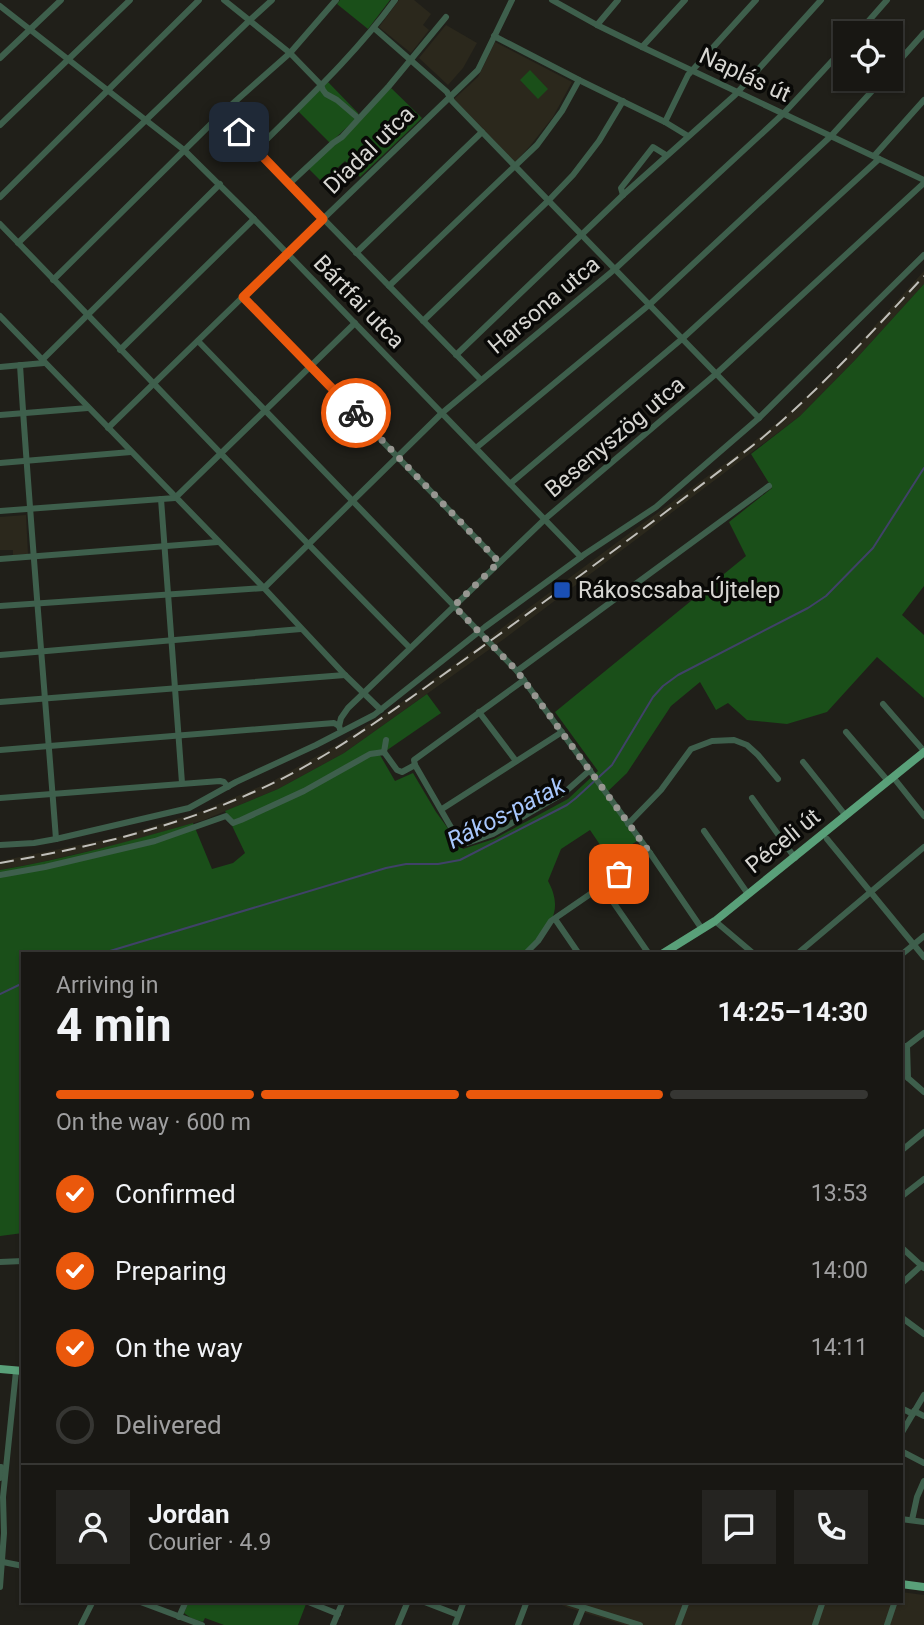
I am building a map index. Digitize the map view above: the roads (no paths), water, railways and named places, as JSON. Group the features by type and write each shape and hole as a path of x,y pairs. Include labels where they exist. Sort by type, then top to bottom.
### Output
{"main road":[{"name":"Péceli út","path":"665,952 715,921 924,751"},
{"path":"0,1369 19,1371"},
{"path":"903,1584 924,1587"}],"street":[{"path":"0,58 61,0"},
{"path":"0,125 130,0"},
{"path":"0,197 199,0"},
{"path":"224,0 290,53 321,85 326,94 358,118"},
{"path":"18,243 272,0"},
{"path":"53,280 221,114 290,53 335,0"},
{"path":"256,150 374,28 395,0"},
{"name":"Diadal utca","path":"108,428 472,78 513,0"},
{"name":"Naplás út","path":"552,0 642,47 876,157 919,174 924,182"},
{"path":"597,25 618,0"},
{"path":"642,47 685,0"},
{"path":"665,122 688,75 756,0"},
{"path":"456,355 623,195 738,92 821,0"},
{"path":"869,21 887,0"},
{"name":"Bártfai utca","path":"0,6 184,150 220,184 581,557"},
{"path":"289,184 332,143 342,137 411,61 446,17"},
{"path":"374,28 450,97 759,418"},
{"path":"903,57 924,33"},
{"path":"494,36 688,136"},
{"name":"Harsona utca","path":"264,588 442,413 615,269 784,113 833,60"},
{"path":"389,286 537,145 562,111 579,80"},
{"path":"476,448 649,304 831,136 872,91"},
{"path":"511,483 683,338 876,157 924,100"},
{"path":"423,321 573,175 623,101"},
{"path":"221,114 481,380"},
{"path":"356,253 482,132"},
{"path":"623,195 621,188 653,148 666,155"},
{"name":"Besenyszög utca","path":"340,728 341,718 348,708 499,562 545,519 717,373 924,182"},
{"path":"0,367 43,361 87,314 220,184"},
{"path":"120,350 254,219"},
{"path":"0,225 410,649"},
{"path":"0,845 56,839 189,808 340,728 382,710 479,632 581,557 656,507 759,418 924,256"},
{"path":"243,297 499,562"},
{"path":"2,319 382,710"},
{"path":"0,510 175,498 355,323"},
{"path":"198,341 517,671 702,929"},
{"path":"20,365 56,839"},
{"path":"0,415 88,408"},
{"path":"0,463 131,452"},
{"path":"517,671 769,486"},
{"path":"160,499 182,783"},
{"path":"0,559 218,542"},
{"path":"0,606 264,588"},
{"path":"0,655 302,629"},
{"path":"0,702 345,674"},
{"path":"386,740 384,751 397,770 402,772 524,680"},
{"path":"883,704 924,751"},
{"path":"479,712 516,761"},
{"path":"0,750 334,723 340,728"},
{"path":"442,809 562,732"},
{"path":"846,732 924,816"},
{"path":"628,824 662,790 691,749 712,741 734,740 747,745 778,779"},
{"path":"0,875 155,841 226,816 233,823 304,791 370,754 384,751"},
{"path":"415,762 456,836 467,844 493,834 564,793 591,771"},
{"path":"803,762 846,816"},
{"path":"0,798 220,781 228,787"},
{"path":"752,798 794,858"},
{"path":"704,831 748,894"},
{"path":"827,839 924,957"},
{"path":"799,952 924,847"},
{"path":"528,952 551,921 650,853"},
{"path":"601,886 648,952"},
{"path":"555,919 578,952"},
{"path":"715,921 752,952"},
{"path":"903,953 924,936"},
{"path":"924,1033 904,1046 904,1079 924,1092"},
{"path":"903,1149 924,1132"},
{"path":"903,1195 924,1179"},
{"path":"903,1249 923,1266 903,1282"},
{"path":"0,1262 21,1261"},
{"path":"903,1318 924,1334"},
{"path":"0,1587 3,1562 4,1450 19,1371"},
{"path":"903,1431 924,1395"},
{"path":"903,1409 924,1416"},
{"path":"903,1452 924,1463"},
{"path":"0,1478 1,1467"},
{"path":"912,1520 924,1480"},
{"path":"903,1519 924,1522"},
{"path":"3,1562 21,1566"},
{"path":"81,1625 92,1603"},
{"path":"143,1603 202,1625"},
{"path":"179,1617 185,1603"},
{"path":"311,1603 338,1614"},
{"path":"333,1625 342,1603"},
{"path":"398,1625 407,1603"},
{"path":"427,1603 458,1615"},
{"path":"455,1625 463,1603"},
{"path":"518,1625 526,1603"},
{"path":"569,1603 583,1608 595,1607 636,1624"},
{"path":"678,1625 686,1603"},
{"path":"887,1625 894,1603"},
{"path":"814,1625 822,1604"},
{"path":"576,1625 583,1608"}],"waterway":[{"name":"Rákos-patak","path":"107,952 386,868 460,860 567,805 612,765 653,697 663,686 678,675 808,608 826,596 873,548 924,468"},
{"name":"Rákos-patak","path":"0,994 21,984"}],"railway":[{"path":"0,863 95,844 189,817 249,794 335,749 504,631 756,443 822,383 924,276"}],"place":[{"name":"Rákoscsaba-Újtelep","path":"562,590"}]}
